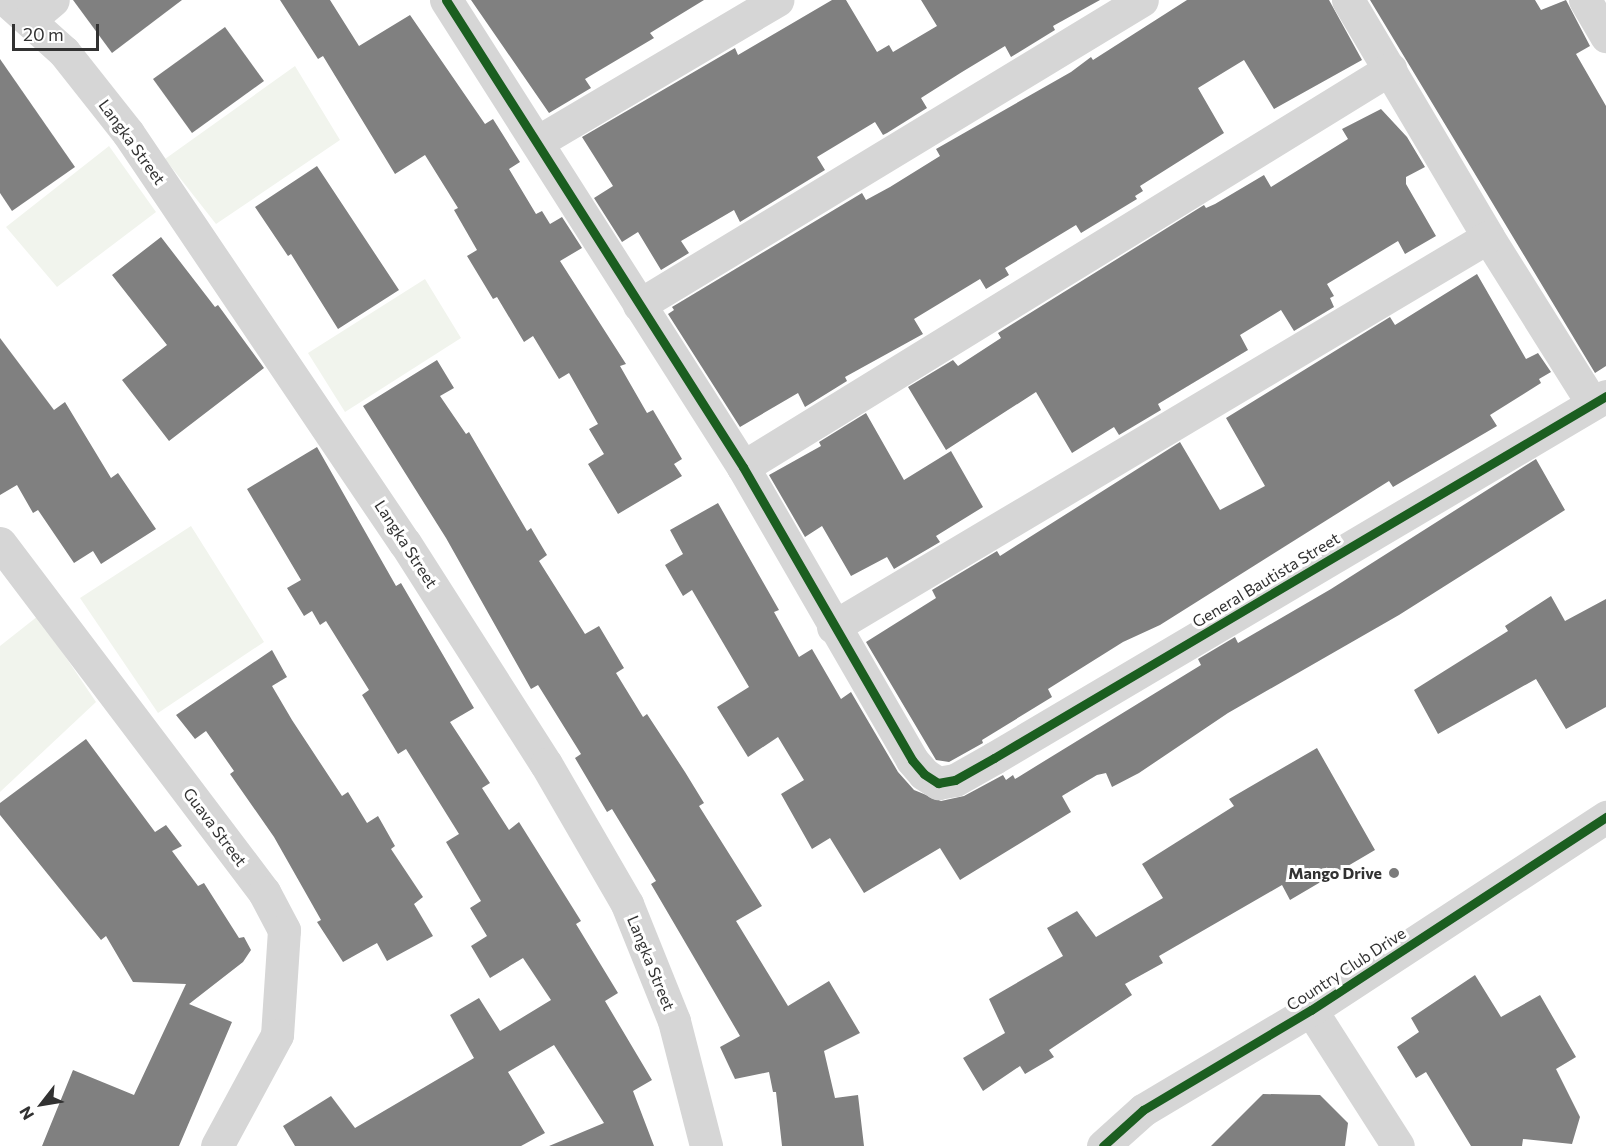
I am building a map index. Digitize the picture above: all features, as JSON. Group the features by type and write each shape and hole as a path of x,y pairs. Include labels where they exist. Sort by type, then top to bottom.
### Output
{"street":[{"path":"446,0 539,141 639,305 743,467 833,627 1488,237"},
{"path":"539,141 777,0"},
{"path":"639,305 1142,0"},
{"path":"1348,0 1488,237 1599,399"},
{"path":"1585,0 1606,36"},
{"name":"Langka Street","path":"29,7 128,133 405,543 546,764 627,904 674,1021 706,1146"},
{"path":"743,467 1390,69"},
{"name":"General Bautista Street","path":"833,627 912,760 924,774 938,783 956,780 1599,399"},
{"name":"Guava Street","path":"0,543 264,892 284,930 277,1035 217,1146"},
{"name":"Country Club Drive","path":"1103,1146 1143,1110 1311,1010 1606,817"},
{"path":"1311,1010 1398,1146"}],"shaded area":[{"path":"295,66 340,140 216,224 165,159"},
{"path":"109,146 156,212 57,287 6,227"},
{"path":"425,279 461,338 345,412 308,353"},
{"path":"191,526 264,642 158,713 80,598"},
{"path":"38,616 96,702 0,792 0,646"}],"building":[{"path":"73,0 182,0 112,53"},
{"path":"280,0 330,0 359,46 410,15 485,124 493,119 520,162 509,169 536,214 542,211 550,224 562,217 582,248 560,261 626,364 620,366 647,413 653,410 682,459 674,464 682,476 618,514 588,464 604,454 589,429 598,424 569,373 559,379 533,336 524,342 497,297 493,299 467,256 477,250 454,210 458,208 425,155 395,174 323,56 318,59"},
{"path":"471,0 704,0 650,33 654,38 585,79 591,88 549,113"},
{"path":"832,0 846,0 877,52 889,45 893,52 937,26 921,0 1100,0 1053,26 1055,30 1011,57 1005,46 962,72 921,98 927,108 887,133 883,135 875,122 817,157 825,170 740,222 734,210 681,241 689,253 661,270 638,232 622,242 594,198 613,186 582,137 735,48 738,55"},
{"path":"1187,0 1329,0 1362,60 1274,109 1244,60 1198,88 1224,133 1140,186 1143,191 1135,196 1137,199 1081,233 1076,225 1005,268 1009,275 986,289 980,279 914,319 923,334 845,377 847,381 805,407 798,393 740,427 668,314 674,310 672,307 862,193 866,200 890,187 940,156 936,149 1071,72 1091,57 1093,60"},
{"path":"1370,0 1535,0 1541,10 1566,0 1590,46 1576,54 1606,106 1606,366 1595,373"},
{"path":"225,27 264,81 192,133 153,79"},
{"path":"0,59 75,167 12,211 0,193"},
{"path":"1381,109 1407,137 1425,167 1406,177 1406,184 1436,236 1405,254 1398,241 1327,284 1334,296 1330,298 1334,307 1294,331 1281,310 1240,335 1248,350 1158,404 1161,410 1119,435 1114,427 1072,453 1036,392 946,450 908,387 953,360 958,366 1001,338 998,333 1204,205 1206,208 1215,204 1264,175 1271,187 1348,139 1342,129"},
{"path":"317,166 399,290 338,329 291,254 288,256 255,207"},
{"path":"161,237 215,307 218,305 264,368 169,441 122,380 167,345 112,275"},
{"path":"1477,274 1526,359 1538,353 1551,372 1539,379 1541,383 1490,415 1497,426 1393,487 1389,481 1160,625 1123,642 1048,689 1052,697 982,740 983,743 949,762 936,760 866,642 936,598 932,590 997,551 1000,556 1180,442 1220,510 1265,486 1226,418 1390,317 1395,325"},
{"path":"0,338 54,410 65,402 111,478 118,473 156,529 101,564 93,551 74,563 38,510 33,513 17,485 0,495"},
{"path":"437,360 454,388 440,396 466,434 469,432 527,531 531,528 547,555 539,561 585,634 599,626 624,668 616,673 643,717 647,714 685,772 704,803 699,806 762,906 736,921 788,1006 829,981 860,1033 824,1051 835,1098 858,1095 864,1146 782,1146 776,1092 773,1092 769,1072 735,1079 720,1047 740,1036 651,884 656,881 612,809 607,812 575,758 581,754 538,685 531,689 446,538 363,406"},
{"path":"866,413 904,480 951,451 983,507 936,536 940,542 894,569 887,557 851,576 822,526 805,537 769,475 821,446 819,442"},
{"path":"317,447 396,586 401,583 474,708 450,722 490,783 482,788 509,830 519,822 581,921 576,924 618,993 605,1001 652,1080 633,1091 654,1146 549,1146 604,1123 554,1045 508,1072 545,1133 521,1146 295,1146 283,1126 331,1096 355,1128 474,1058 450,1015 479,998 500,1031 551,1000 523,958 490,978 471,946 487,936 470,908 481,901 446,842 459,834 406,749 398,754 362,695 369,690 326,621 320,625 312,611 304,616 287,588 301,580 247,489"},
{"path":"1536,459 1565,510 1399,615 1228,713 1139,773 1112,787 1106,773 1097,775 1062,796 1071,812 960,880 940,848 864,893 830,838 812,849 781,794 804,780 778,737 748,757 717,707 749,687 692,590 683,596 665,565 683,554 670,530 718,503 779,610 774,612 799,657 812,649 841,699 851,692 898,772 914,790 941,801 964,796 1003,775 1006,780 1013,775 1015,779 1201,665 1198,659 1235,637 1238,643 1331,589"},
{"path":"1551,596 1565,621 1606,599 1606,707 1566,729 1536,679 1438,734 1414,690 1508,631 1505,626"},
{"path":"272,650 287,677 272,686 292,720 342,796 348,792 367,823 378,816 395,846 391,849 423,897 414,904 433,936 387,961 377,943 343,962 317,922 321,920 274,837 230,774 234,771 206,731 195,739 176,715"},
{"path":"86,739 155,832 166,825 182,846 172,851 198,886 204,883 239,938 244,937 251,950 243,962 189,1004 232,1022 179,1146 42,1146 73,1070 134,1095 186,984 133,982 106,936 101,940 0,815 0,803"},
{"path":"1317,748 1375,850 1290,900 1282,885 1159,956 1163,963 1125,984 1132,995 1049,1050 1054,1057 1025,1074 1020,1066 983,1091 963,1058 1005,1033 989,999 1063,956 1047,928 1077,911 1096,937 1163,898 1142,864 1234,806 1229,799"},
{"path":"1475,975 1501,1017 1540,995 1576,1057 1556,1069 1580,1117 1572,1144 1523,1139 1522,1146 1471,1146 1426,1072 1416,1078 1397,1047 1419,1032 1411,1018"},
{"path":"1263,1094 1320,1095 1348,1123 1345,1146 1211,1146"}],"cycle path":[{"path":"446,0 743,467 912,760 924,774 938,783 955,780 994,758 1606,396"},
{"path":"1103,1146 1143,1110 1311,1010 1606,817"}],"place":[{"name":"Mango Drive","path":"1394,873"}]}
